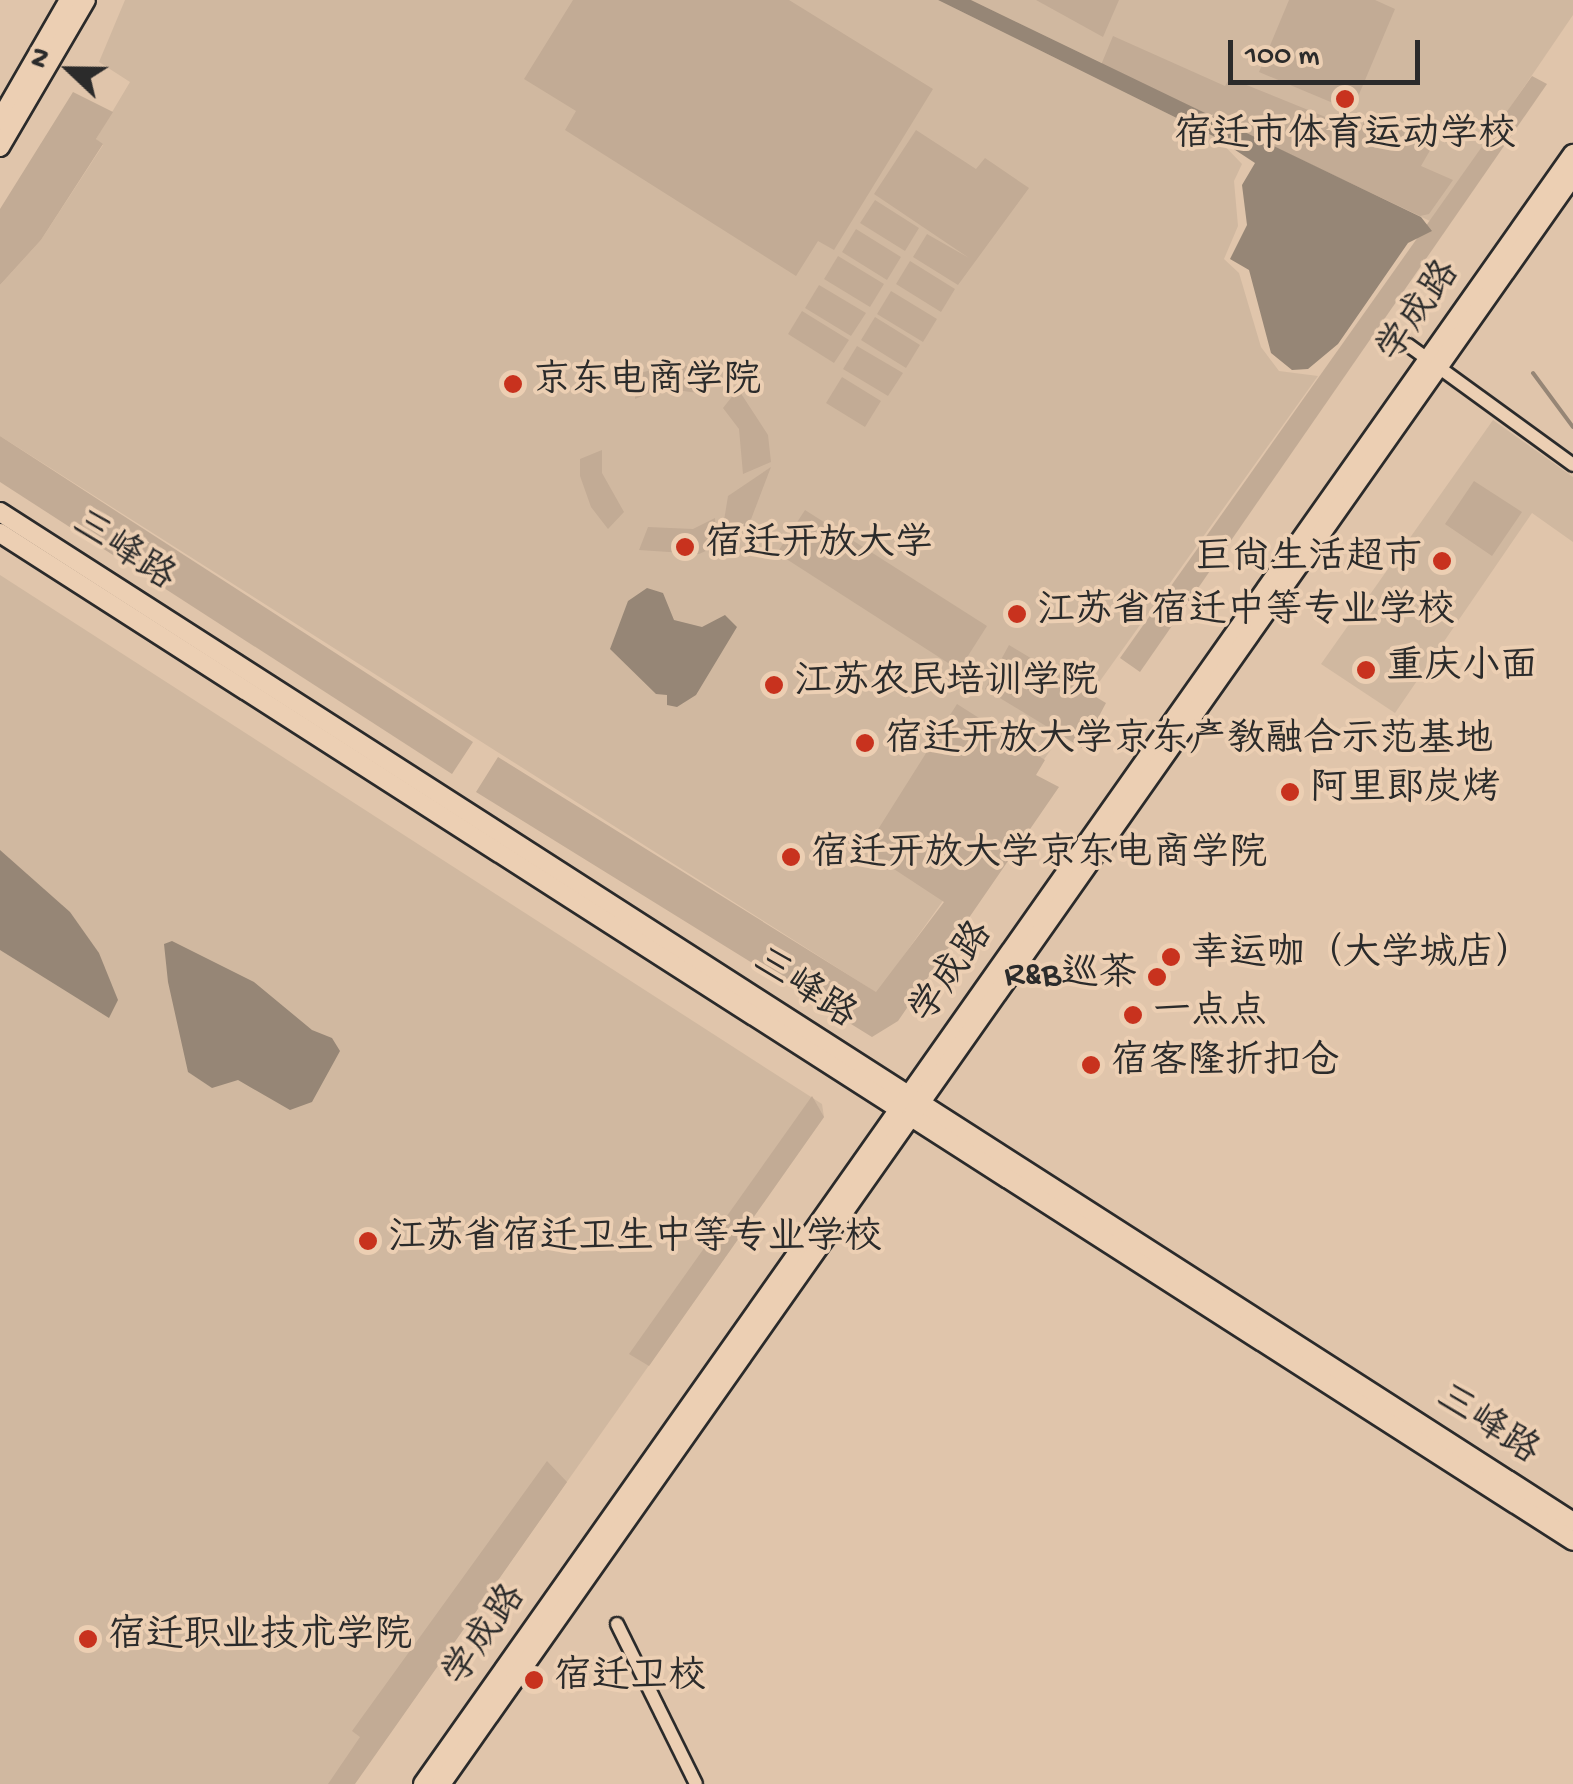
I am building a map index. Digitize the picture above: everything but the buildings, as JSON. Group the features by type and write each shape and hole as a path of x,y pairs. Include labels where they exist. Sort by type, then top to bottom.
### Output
{"main road":[{"path":"0,120 68,0"},
{"path":"0,147 86,0"},
{"name":"学成路","path":"1433,364 1573,154"},
{"name":"学成路","path":"423,1784 909,1106 1433,364 1573,176"},
{"name":"三峰路","path":"0,512 1573,1541"},
{"name":"三峰路","path":"0,533 1573,1522"},
{"name":"学成路","path":"441,1784 909,1106"}],"street":[{"path":"1408,345 1573,465"},
{"path":"617,1624 696,1784"}],"shaded area":[{"name":"宿迁开放大学","path":"125,0 938,0 1217,138 1242,164 1234,181 1238,226 1224,259 1239,273 1261,347 1279,371 1318,376 877,993 0,436 0,285 41,240 103,145 96,139 130,82 99,62"},
{"path":"573,0 789,0 933,89 834,250 818,241 796,276 565,130 576,111 524,79"},
{"path":"938,0 971,0 1421,217 1432,231 1408,243 1338,344 1308,369 1292,370 1271,353 1249,270 1230,259 1247,225 1242,185 1255,163 1217,138"},
{"name":"宿迁市体育运动学校","path":"971,0 1573,0 1573,15 1432,222"},
{"path":"1036,0 1119,0 1103,37"},
{"path":"1289,0 1375,0 1395,9 1352,111 1259,72"},
{"path":"1113,36 1225,86 1228,81 1244,84 1360,131 1367,114 1436,140 1421,166 1453,180 1429,214 1420,216 1101,65"},
{"path":"1532,76 1547,84 1140,672 1120,658"},
{"path":"73,92 113,112 96,139 103,144 41,240 0,285 0,209"},
{"path":"916,130 976,169 985,158 1029,188 958,285 913,257 927,234 969,258 874,194"},
{"path":"875,200 919,228 905,251 860,223"},
{"path":"856,229 901,257 887,280 842,252"},
{"path":"838,256 884,284 870,307 824,279"},
{"path":"910,261 955,289 941,312 896,284"},
{"path":"819,285 866,313 851,336 805,308"},
{"path":"891,291 937,319 923,342 877,314"},
{"path":"802,311 849,340 834,363 788,334"},
{"path":"875,317 920,345 906,368 861,340"},
{"path":"857,346 903,373 888,396 843,369"},
{"path":"675,364 708,370 698,393 662,388 635,399 636,374"},
{"path":"842,377 881,401 865,427 826,403"},
{"path":"738,389 768,435 771,462 743,474 739,429 723,408"},
{"path":"1493,420 1573,477 1573,542 1532,513 1395,713 1321,664"},
{"path":"0,436 473,742 452,774 0,482"},
{"path":"602,450 602,473 624,512 608,529 591,507 580,476 580,459"},
{"path":"771,467 750,522 720,545 728,496"},
{"path":"1474,481 1522,512 1492,556 1445,524"},
{"path":"805,510 987,626 959,670 777,553"},
{"path":"715,518 717,546 699,554 639,550 648,527 693,529"},
{"name":"江苏省宿迁卫生中等专业学校","path":"0,575 822,1104 824,1117 354,1784 0,1784"},
{"path":"647,588 663,593 674,620 702,627 725,615 737,627 696,695 677,707 667,705 667,695 656,694 610,649 628,601"},
{"path":"1009,645 1106,703 1082,748 985,689"},
{"path":"957,704 1045,760 1036,775 1059,787 898,1021 872,1037 476,792 498,757 876,992 944,902 865,850"},
{"path":"0,850 70,912 99,953 118,1000 109,1018 0,950"},
{"path":"172,941 254,982 312,1030 332,1038 340,1051 312,1102 290,1110 238,1080 212,1088 188,1072 168,982 164,944"},
{"path":"812,1096 824,1117 649,1366 629,1354"},
{"path":"547,1461 567,1482 355,1784 328,1784 360,1737 352,1731"}],"waterway":[{"path":"1533,373 1573,427"}],"place":[{"name":"宿迁市体育运动学校","path":"1345,99"},
{"name":"京东电商学院","path":"513,384"},
{"name":"宿迁开放大学","path":"685,547"},
{"name":"巨尚生活超市","path":"1442,561"},
{"name":"江苏省宿迁中等专业学校","path":"1017,614"},
{"name":"重庆小面","path":"1366,670"},
{"name":"江苏农民培训学院","path":"774,685"},
{"name":"宿迁开放大学京东产教融合示范基地","path":"865,743"},
{"name":"阿里郎炭烤","path":"1290,792"},
{"name":"宿迁开放大学京东电商学院","path":"791,857"},
{"name":"幸运咖（大学城店）","path":"1171,957"},
{"name":"R&B巡茶","path":"1157,977"},
{"name":"一点点","path":"1133,1015"},
{"name":"宿客隆折扣仓","path":"1091,1065"},
{"name":"江苏省宿迁卫生中等专业学校","path":"368,1241"},
{"name":"宿迁职业技术学院","path":"88,1639"},
{"name":"宿迁卫校","path":"534,1680"}]}
